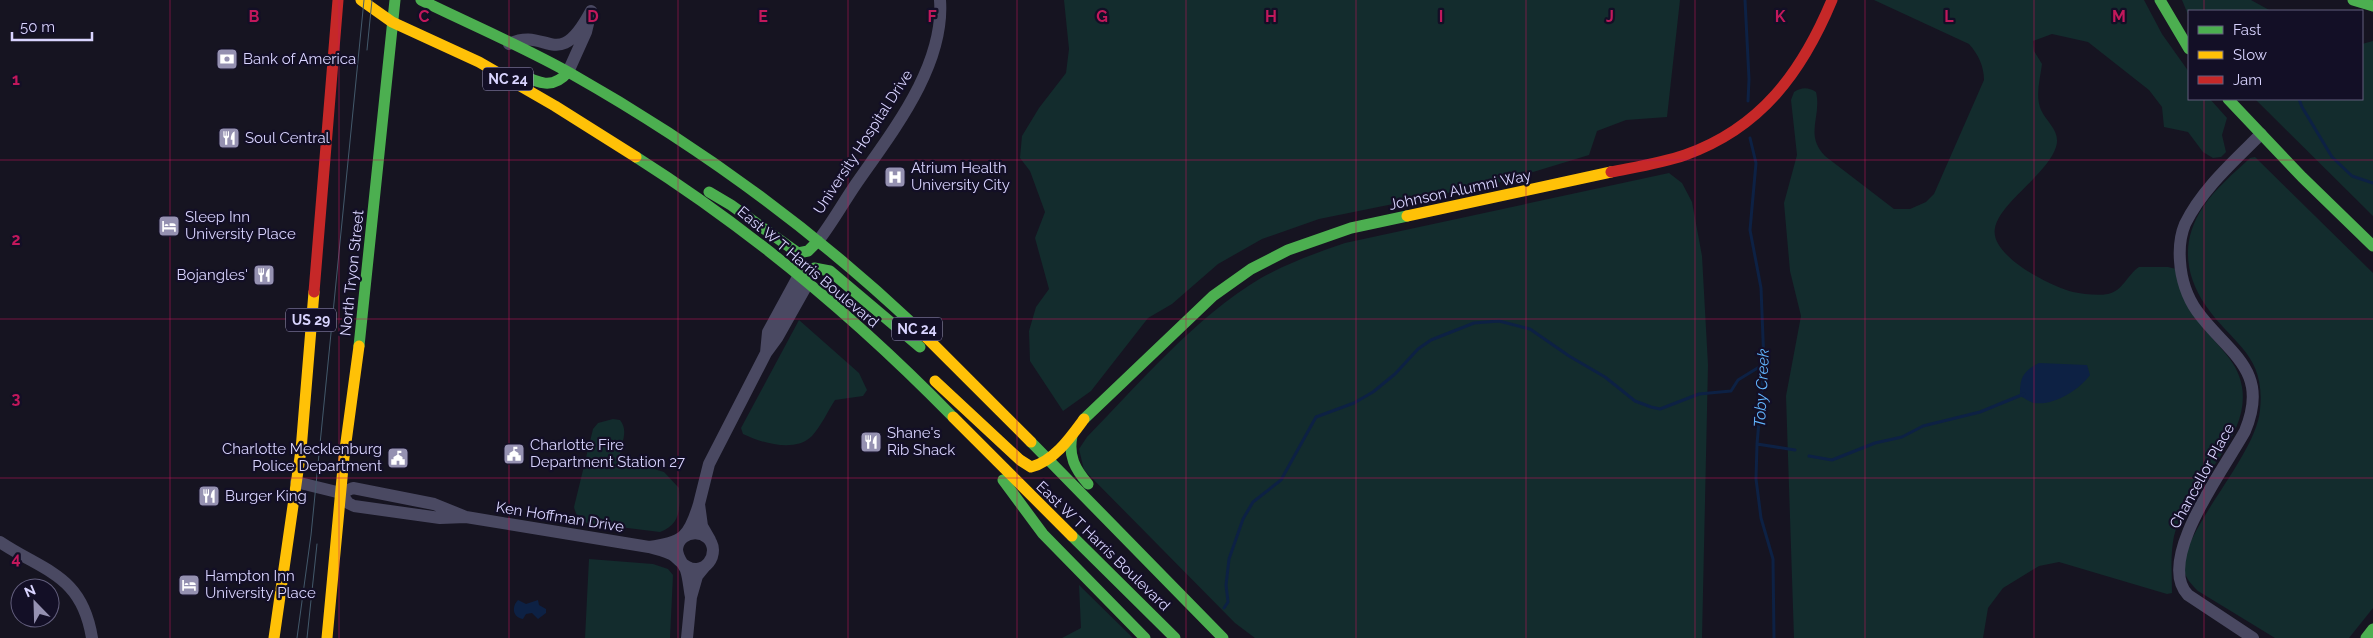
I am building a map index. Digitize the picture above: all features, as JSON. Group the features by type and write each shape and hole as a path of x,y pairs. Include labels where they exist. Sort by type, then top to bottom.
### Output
{"main road":[{"name":"US 29","path":"274,638 296,482 338,0"},
{"name":"East W T Harris Boulevard","path":"361,0 392,22 479,62 555,106 645,162 723,216 804,279 916,378 984,449 1175,638"},
{"name":"North Tryon Street","path":"327,638 341,493 364,313 395,0"},
{"name":"East W T Harris Boulevard","path":"421,0 568,72 668,133 756,193 818,241 880,293 969,380 1048,458 1223,638"},
{"name":"Johnson Alumni Way","path":"1084,419 1214,296 1251,269 1288,250 1351,228 1665,161 1694,152 1720,140 1747,122 1783,88 1805,57 1832,0"},
{"path":"2160,0 2188,47"},
{"path":"2353,0 2373,6"},
{"path":"479,62 504,66 545,85 561,81 568,72"},
{"path":"2229,100 2373,246"},
{"path":"645,162 691,182 731,206 798,253 808,251 818,241"},
{"path":"804,279 811,268 821,268 830,271 914,343 969,380"},
{"path":"825,298 864,319 897,346"},
{"path":"923,370 1024,463 1034,467 1048,458 1072,436 1084,419"},
{"path":"1058,434 1084,419"},
{"path":"1072,436 1070,451 1073,465 1104,505 1119,531"},
{"path":"1032,442 1047,439"},
{"path":"984,449 1022,508 1043,534 1145,638"},
{"path":"2366,638 2373,629"}],"street":[{"name":"University Hospital Drive","path":"818,241 870,166 925,77 937,41 940,0"},
{"path":"509,44 522,40 552,45 564,44 576,35 593,5"},
{"path":"568,72 586,32 593,5"},
{"name":"Chancellor Place","path":"2253,638 2188,595 2182,588 2179,578 2179,562 2187,533 2245,431 2253,403 2252,388 2245,367 2232,348 2193,306 2182,277 2180,251 2183,229 2196,204 2261,134"},
{"path":"691,597 686,573 677,550 683,537 693,524 709,464 766,353 768,332 804,279"},
{"name":"Ken Hoffman Drive","path":"296,482 341,493 353,488 396,495 441,506 466,517"},
{"name":"Ken Hoffman Drive","path":"341,493 348,503 354,506 440,518 466,517 649,547 670,554 682,563"},
{"path":"687,638 691,597 698,576 713,552 710,540 703,529 699,504"},
{"path":"683,537 696,533 710,540"},
{"name":"Ken Hoffman Drive","path":"649,547 668,544 683,537"},
{"path":"0,542 61,578 80,602 92,638"},
{"path":"682,563 695,569 706,565"}],"green space":[{"path":"1064,0 1680,0 1667,117 1626,120 1597,131 1589,155 1497,183 1319,219 1262,239 1218,264 1172,304 1148,318 1091,391 1063,411 1030,361 1029,331 1036,307 1049,289 1035,238 1045,212 1030,171 1020,158 1022,136 1039,108 1066,73 1069,49"},
{"path":"1874,0 2144,0 2162,34 2188,71 2188,100 2211,100 2227,118 2222,135 2226,152 2221,157 2213,158 2203,152 2188,132 2164,127 2162,107 2149,90 2088,42 2052,34 2033,41 2034,51 2042,64 2038,87 2039,104 2057,136 2056,147 2043,168 2005,208 1995,228 1996,239 2002,249 2024,269 2051,284 2073,292 2108,294 2117,290 2139,267 2168,267 2176,269 2197,318 2230,359 2239,377 2242,387 2242,407 2237,426 2228,445 2181,518 2173,543 2172,593 2167,594 2059,562 2039,566 2003,588 1988,608 1983,638 1794,638 1786,396 1801,316 1790,271 1784,203 1797,155 1791,100 1794,92 1800,89 1808,88 1816,92 1815,133 1819,148 1825,156 1894,209 1910,209 1926,202 1934,194 1984,80 1980,60 1969,44"},
{"path":"2182,0 2251,0 2269,10 2188,10 2188,15"},
{"path":"2373,41 2373,216 2256,100 2363,100 2363,44"},
{"path":"2255,157 2373,273 2373,608 2349,638 2275,638 2198,591 2187,578 2184,569 2185,556 2193,537 2251,440 2260,410 2258,375 2245,351 2216,319 2199,294 2193,282 2190,269 2188,244 2196,219 2208,200 2250,158"},
{"path":"1669,173 1682,183 1692,202 1702,256 1708,365 1702,638 1255,638 1235,623 1084,470 1079,449 1087,437 1191,331 1213,312 1261,278 1302,259 1345,243"},
{"path":"799,320 859,373 867,390 863,396 835,400 812,436 797,444 778,445 743,434 741,428"},
{"path":"613,419 620,420 624,428 620,455 623,460 664,472 679,488 678,515 676,520 667,529 660,532 587,523 580,519 576,513 574,507 593,429 598,423"},
{"path":"589,559 653,564 668,569 673,575 670,638 585,638"},
{"path":"1079,585 1133,638 1062,638 1081,628"}],"water":[{"path":"2039,363 2087,365 2090,375 2065,396 2050,402 2034,403 2020,396 2021,385 2023,376 2029,369"},
{"path":"518,600 526,604 538,600 539,605 546,609 546,613 538,619 532,613 526,614 523,619 517,617 514,612 514,606"}],"waterway":[{"name":"Toby Creek","path":"1745,0 1749,79 1748,101"},
{"path":"2299,100 2332,157 2352,176 2373,183"},
{"name":"Toby Creek","path":"1750,138 1756,163 1750,230 1761,288 1764,364 1756,479 1761,518 1773,559 1774,638"},
{"path":"1224,608 1228,602 1226,585 1229,559 1243,519 1253,502 1281,480 1316,417 1354,403 1373,392 1395,374 1418,349 1431,340 1474,323 1499,321 1530,329 1569,356 1605,377 1635,401 1660,409 1699,394 1731,391 1738,380 1764,364"},
{"path":"1809,456 1832,460 1875,443 1902,437 1923,426 1980,412 2024,394"},
{"path":"1757,444 1795,450"}],"tram line":[{"path":"297,638 311,535 364,0"},
{"path":"367,50 372,0"},
{"path":"307,638 317,544"}],"traffic: fast":[{"path":"359,346 395,0"},
{"path":"421,0 552,63 662,128 793,221 875,289 914,325"},
{"path":"2160,0 2188,47"},
{"path":"2353,0 2373,6"},
{"path":"520,74 539,82 551,83 562,78 568,72"},
{"path":"2229,100 2302,177 2373,246"},
{"path":"636,157 721,215 802,278 880,346 953,417"},
{"path":"709,192 731,205 798,253 808,251 818,241"},
{"path":"1084,419 1213,296 1251,269 1288,250 1351,228 1407,216"},
{"path":"799,275 814,268 830,271 920,347"},
{"path":"1072,436 1072,456 1079,473 1088,484"},
{"path":"1031,442 1223,638"},
{"path":"1003,480 1043,534 1145,638"},
{"path":"1072,536 1175,638"},
{"path":"2366,638 2373,629"}],"traffic: slow":[{"path":"361,0 392,22 479,62 555,106 636,157"},
{"path":"1407,216 1611,172"},
{"path":"274,638 301,450 314,292"},
{"path":"914,325 1031,442"},
{"path":"327,638 344,457 359,346"},
{"path":"935,381 1020,460 1031,467 1047,460 1054,454 1084,419"},
{"path":"953,417 1072,536"}],"traffic: jam":[{"path":"314,292 338,0"},
{"path":"1611,172 1658,163 1685,155 1712,144 1736,130 1757,113 1792,74 1807,51 1832,0"}],"place":[{"name":"Bank of America","path":"227,59"},
{"name":"Soul Central","path":"229,138"},
{"name":"Atrium Health University City","path":"895,177"},
{"name":"Sleep Inn University Place","path":"169,226"},
{"name":"Bojangles'","path":"264,275"},
{"name":"Shane's Rib Shack","path":"871,442"},
{"name":"Charlotte Fire Department Station 27","path":"514,454"},
{"name":"Charlotte Mecklenburg Police Department","path":"398,458"},
{"name":"Burger King","path":"209,496"},
{"name":"Hampton Inn University Place","path":"189,585"}]}
